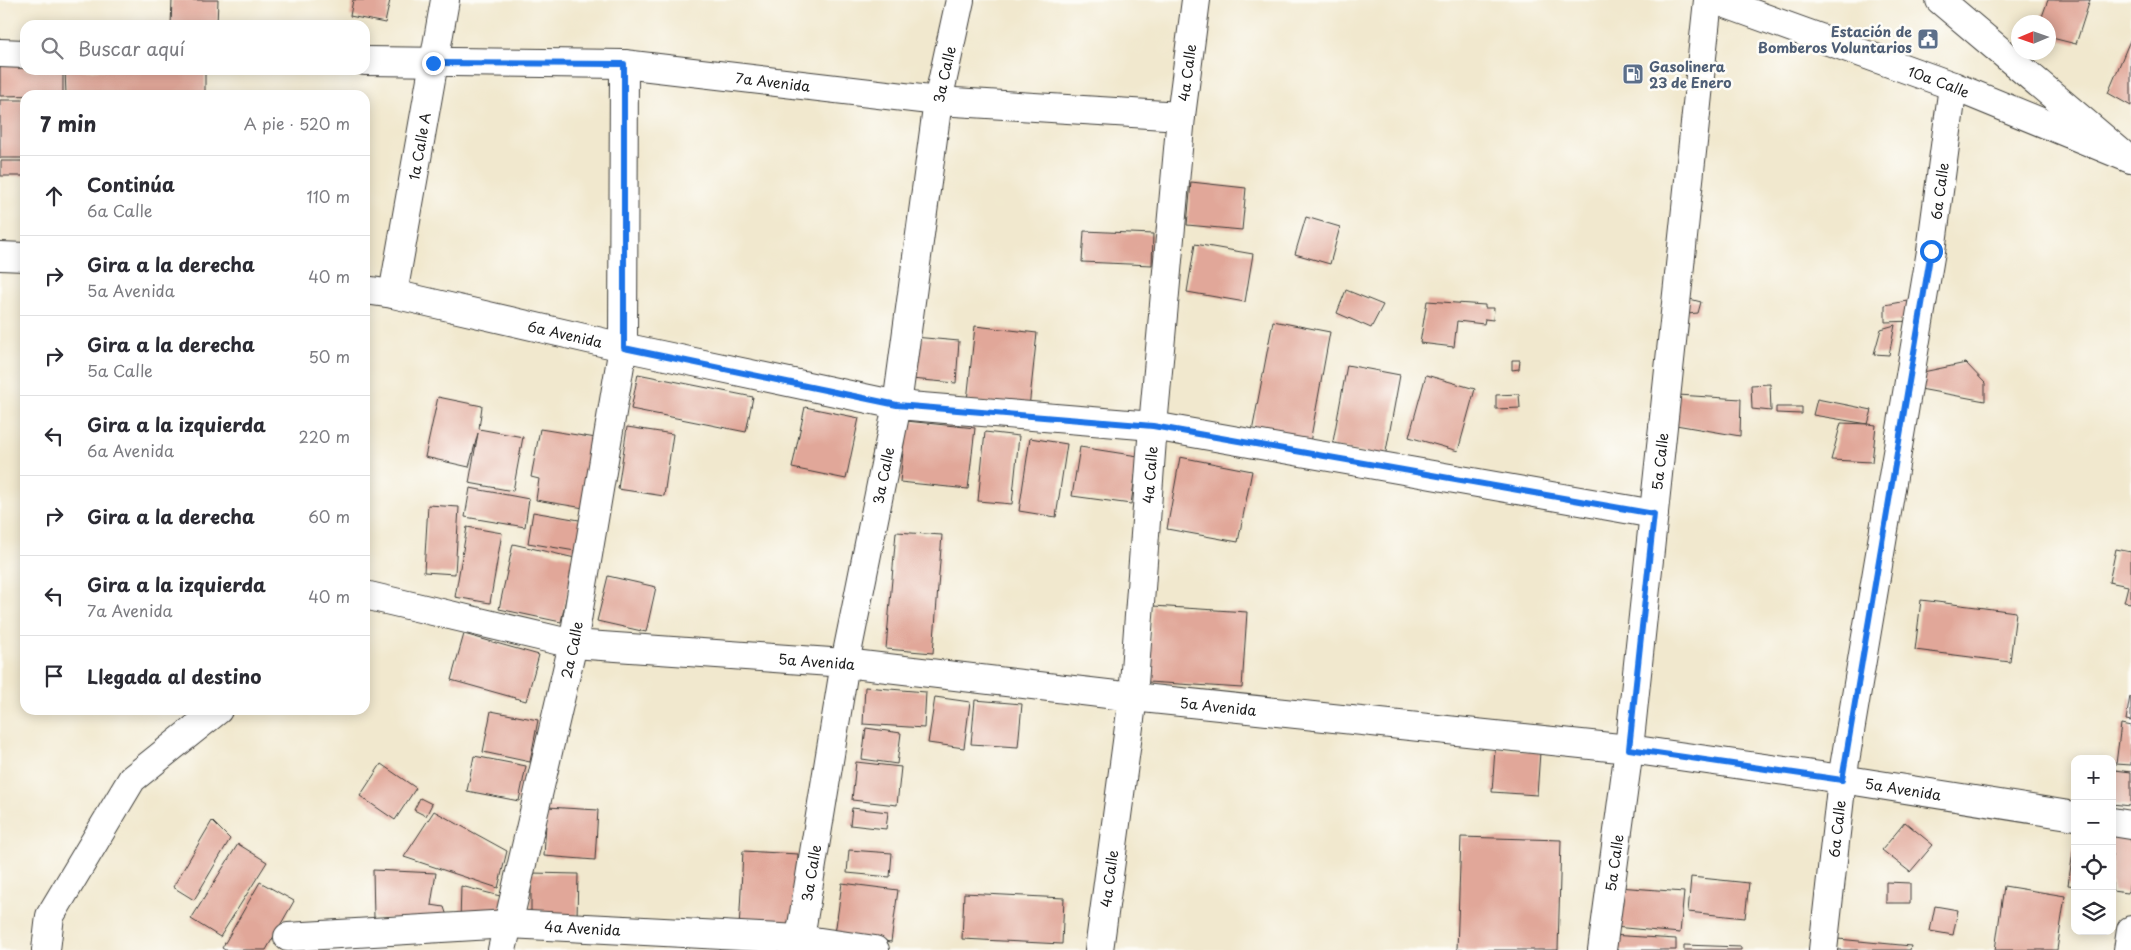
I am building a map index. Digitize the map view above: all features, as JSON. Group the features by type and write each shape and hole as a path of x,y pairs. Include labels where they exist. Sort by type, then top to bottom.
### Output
{"street":[{"name":"1a Calle A","path":"393,294 445,0"},
{"name":"3a Calle","path":"799,944 845,663 897,405 938,101 960,0"},
{"name":"4a Calle","path":"1099,950 1133,697 1153,426 1181,116 1196,0"},
{"name":"5a Calle","path":"1602,950 1629,749 1708,0"},
{"name":"10a Calle","path":"1715,0 1953,86 2129,158"},
{"path":"1940,0 2129,158"},
{"path":"0,53 20,54"},
{"name":"7a Avenida","path":"370,61 624,64 938,101 1181,116"},
{"name":"2a Calle","path":"502,950 573,644 624,348 624,64"},
{"name":"6a Calle","path":"1823,950 1842,780 1931,251 1953,86"},
{"path":"0,256 20,257"},
{"name":"6a Avenida","path":"370,291 393,294 624,348 897,405 1153,426 1654,514"},
{"name":"5a Avenida","path":"370,596 573,644 845,663 1133,697 1629,749 2071,815"},
{"path":"46,950 50,916 132,779 212,715"},
{"path":"2116,823 2131,825"},
{"name":"4a Avenida","path":"288,937 509,924 875,950"},
{"path":"2128,950 2131,930"}],"building":[{"path":"172,0 218,0 217,20 171,20"},
{"path":"353,0 390,0 385,23 350,16"},
{"path":"2048,0 2090,0 2076,44 2056,39 2056,15 2043,15"},
{"path":"2131,38 2131,106 2108,93"},
{"path":"0,63 20,63 20,75 63,75 63,90 20,90 20,96 0,96"},
{"path":"65,75 205,75 205,90 66,90"},
{"path":"0,100 20,100 20,158 0,158"},
{"path":"1,161 20,161 20,176 1,176"},
{"path":"1191,182 1246,188 1242,230 1187,225"},
{"path":"1306,217 1340,227 1330,264 1295,254"},
{"path":"1084,231 1153,234 1152,265 1082,262"},
{"path":"1195,244 1253,254 1245,302 1187,292"},
{"path":"1346,290 1383,305 1371,328 1337,313"},
{"path":"1686,298 1701,302 1698,313 1687,314"},
{"path":"1913,300 1914,321 1885,322 1885,305"},
{"path":"1427,301 1485,305 1485,308 1494,308 1493,320 1485,319 1484,324 1457,321 1454,347 1420,343"},
{"path":"1273,321 1330,332 1309,448 1251,437"},
{"path":"1895,325 1889,355 1874,354 1881,329"},
{"path":"975,326 1037,333 1029,408 967,401"},
{"path":"914,337 959,341 956,383 911,379"},
{"path":"1512,360 1520,360 1519,369 1512,370"},
{"path":"1966,363 1985,383 1985,401 1920,389 1923,372"},
{"path":"1347,365 1400,375 1385,457 1332,447"},
{"path":"638,374 753,397 746,432 631,409"},
{"path":"1426,375 1475,389 1458,451 1409,437"},
{"path":"1770,384 1771,411 1752,409 1751,385"},
{"path":"1519,394 1520,408 1496,409 1496,395"},
{"path":"1678,395 1741,399 1740,436 1676,425"},
{"path":"438,397 482,406 479,429 523,437 513,491 469,483 478,433 469,467 425,457"},
{"path":"1817,399 1872,410 1868,424 1813,415"},
{"path":"805,407 859,418 846,479 792,468"},
{"path":"1776,407 1802,407 1802,414 1776,413"},
{"path":"906,421 975,428 968,489 900,482"},
{"path":"1841,423 1876,425 1872,462 1831,460"},
{"path":"627,427 673,434 664,496 618,489"},
{"path":"540,429 596,438 584,508 536,500 539,479 531,477"},
{"path":"985,432 1019,436 1012,504 978,501"},
{"path":"1030,438 1067,444 1056,517 1019,511"},
{"path":"1080,447 1138,456 1131,504 1072,496"},
{"path":"1180,457 1252,471 1238,542 1167,529"},
{"path":"470,488 529,499 525,527 465,517"},
{"path":"428,505 459,507 455,574 424,572"},
{"path":"533,512 585,521 581,552 528,543"},
{"path":"467,527 502,533 490,603 455,597"},
{"path":"896,532 942,535 933,653 886,649"},
{"path":"513,544 575,558 561,622 499,609"},
{"path":"2116,549 2131,552 2131,603 2124,602 2128,586 2109,582"},
{"path":"608,576 656,587 646,632 597,621"},
{"path":"1921,600 2016,612 2010,662 1915,650"},
{"path":"1153,606 1247,612 1242,688 1148,682"},
{"path":"464,634 539,655 526,701 451,680"},
{"path":"865,687 926,692 924,728 863,724"},
{"path":"935,697 970,702 964,748 928,743"},
{"path":"2131,697 2131,721 2126,720"},
{"path":"975,700 1022,704 1018,747 971,744"},
{"path":"491,711 538,720 530,762 483,752"},
{"path":"2121,724 2131,726 2131,765 2116,764"},
{"path":"866,728 901,733 897,764 862,759"},
{"path":"1495,749 1540,752 1537,795 1492,792"},
{"path":"474,756 526,766 519,801 467,791"},
{"path":"856,762 901,767 897,805 852,800"},
{"path":"381,764 416,788 395,820 360,796"},
{"path":"2116,770 2131,772 2131,806 2116,804"},
{"path":"420,798 432,804 426,816 414,810"},
{"path":"547,807 598,810 595,860 544,856"},
{"path":"852,808 888,812 886,829 850,825"},
{"path":"434,811 507,851 498,888 404,857"},
{"path":"212,821 230,839 194,900 173,887"},
{"path":"1905,822 1933,845 1910,872 1882,850"},
{"path":"2116,836 2131,838 2131,875 2128,893 2116,892"},
{"path":"1461,837 1561,840 1558,950 1457,950"},
{"path":"238,844 267,862 220,937 191,919"},
{"path":"849,850 892,853 890,877 847,873"},
{"path":"743,851 798,854 794,932 739,930"},
{"path":"2071,866 2071,885 2068,885"},
{"path":"373,870 436,873 431,905 444,907 449,922 374,918"},
{"path":"531,873 578,874 577,918 531,917"},
{"path":"1691,877 1749,883 1745,918 1688,912"},
{"path":"260,882 294,901 266,950 225,950 222,948"},
{"path":"1886,882 1910,883 1910,903 1886,903"},
{"path":"842,883 898,890 891,942 835,934"},
{"path":"461,886 504,897 500,925 460,923"},
{"path":"2004,886 2065,896 2057,950 1995,950"},
{"path":"1618,887 1684,892 1680,933 1614,927"},
{"path":"964,893 1064,898 1062,944 962,939"},
{"path":"1935,906 1958,910 1953,935 1930,931"},
{"path":"1610,935 1676,939 1676,950 1609,950"},
{"path":"1838,939 1911,946 1910,950 1837,950"},
{"path":"1684,945 1741,947 1741,950 1684,950"}],"place":[{"name":"Estación de Bomberos Voluntarios","path":"1928,39"},
{"name":"Gasolinera 23 de Enero","path":"1633,74"}],"route":[{"path":"433,63 624,64 624,348 897,405 1153,426 1654,514 1629,749 1842,780 1931,251"}]}
